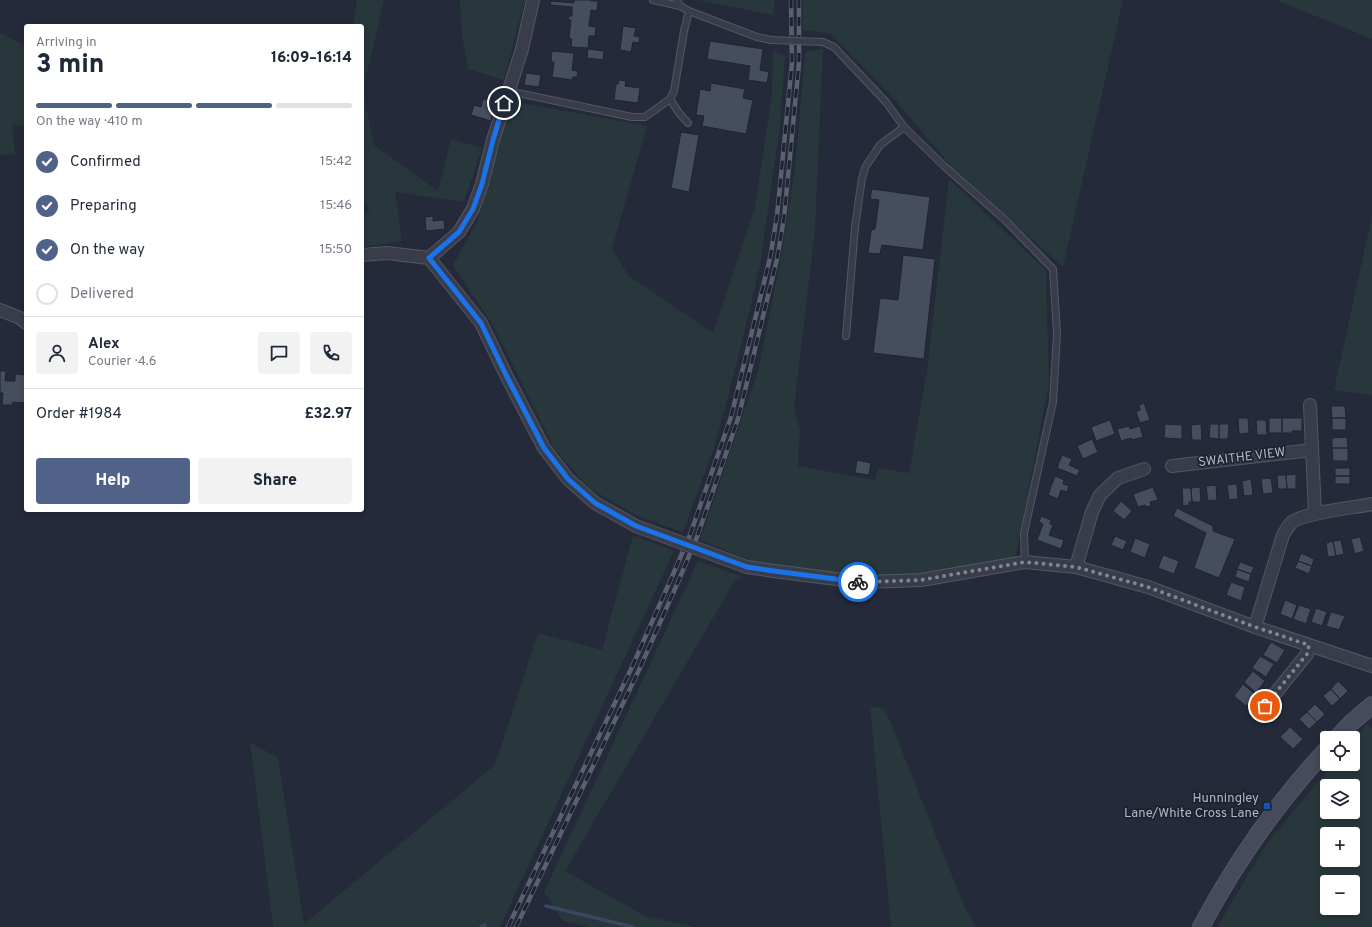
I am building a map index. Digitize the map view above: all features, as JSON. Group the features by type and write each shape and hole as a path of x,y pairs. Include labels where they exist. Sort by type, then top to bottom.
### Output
{"main road":[{"path":"1344,731 1372,705"},
{"path":"1201,927 1247,848 1297,782 1320,757"}],"street":[{"path":"429,258 459,232 473,209 482,184 493,140 522,49 533,0"},
{"path":"364,255 387,253 429,258 481,323 544,448 568,479 595,503 636,526 747,567 859,582 921,580 1025,562 1076,567 1148,587 1255,627 1372,666"},
{"path":"0,310 20,318 24,322"},
{"path":"1310,405 1315,514"},
{"name":"SWAITHE VIEW","path":"1172,466 1312,450"},
{"path":"1076,567 1092,512 1100,495 1118,478 1144,469"},
{"path":"1255,627 1283,535 1292,523 1315,514 1372,504"},
{"path":"1265,706 1307,654 1309,645"}],"lane":[{"path":"653,0 678,3 689,11 758,37 771,40 823,42 834,47 886,102 904,127 944,166 1004,220 1053,269 1058,334 1054,402 1024,533 1025,562"},
{"path":"508,91 632,117 645,117 670,99 674,91 684,31 689,11"},
{"path":"670,99 688,123"},
{"path":"846,336 855,228 862,178 866,166 880,145 904,127"}],"shaded area":[{"path":"357,0 384,0 364,87 364,24 353,24"},
{"path":"460,0 525,0 504,80 468,69 462,38"},
{"path":"697,0 775,0 773,15"},
{"path":"803,0 1123,0 1063,267 950,165 896,101 831,34 803,30"},
{"path":"1276,0 1372,0 1372,39 1370,38"},
{"path":"0,33 24,45 24,126 12,123 15,154 0,155"},
{"path":"823,49 815,230 794,409 800,429 798,466 875,480 878,468 909,473 927,370 949,179 1046,270 1049,385 1015,559 921,576 857,577 752,561 700,540 758,371 780,263 795,168 805,52"},
{"path":"773,51 785,55 780,126 760,266 715,445 683,532 638,516 589,488 555,450 492,324 453,265 477,222 511,101 647,126 612,249 629,276 713,333 755,207 772,94"},
{"path":"364,96 374,145 438,191 451,139 482,148 464,202 395,192 402,241 364,247 364,214 369,210 364,200"},
{"path":"1372,215 1372,395 1334,390"},
{"path":"633,535 674,551 500,927 273,927 250,742 278,758 304,924 495,765 538,633 602,650"},
{"path":"698,561 742,577 734,582 565,871 645,916 694,927 588,927 563,921 544,892"},
{"path":"870,706 885,709 965,908 976,927 891,927"},
{"path":"1367,724 1372,729 1372,927 1217,927 1267,843 1320,780 1320,819 1360,819 1360,779 1320,779 1327,771 1360,771 1360,732"}],"building":[{"path":"574,0 598,1 597,11 591,10 589,26 596,27 595,36 589,36 588,48 571,47 572,39 569,39 571,20 568,20 569,16 572,16 572,7 550,5 551,1 574,3"},
{"path":"623,26 636,28 634,36 640,37 639,43 633,42 631,52 620,50"},
{"path":"710,41 763,49 760,70 769,72 767,83 748,80 750,66 707,59"},
{"path":"588,49 604,51 603,60 587,58"},
{"path":"552,51 574,53 572,70 578,71 577,77 573,77 572,80 552,77 554,62 551,62"},
{"path":"526,73 541,75 539,87 524,85"},
{"path":"619,80 626,81 625,86 640,88 638,103 614,100 616,84 618,84"},
{"path":"711,83 745,89 743,98 753,100 746,134 702,126 704,116 696,115 700,89 710,91"},
{"path":"483,99 490,101 488,110 493,112 491,121 471,115 474,105 481,107"},
{"path":"681,132 699,135 689,192 671,188"},
{"path":"872,189 930,197 923,250 882,245 880,254 868,253 871,230 875,229 879,200 870,199"},
{"path":"433,216 433,221 444,220 445,229 426,231 425,217"},
{"path":"903,255 935,259 924,359 873,353 880,298 898,300"},
{"path":"0,371 6,371 5,381 15,381 15,374 24,375 24,403 13,402 12,405 2,405 3,393 0,393"},
{"path":"1144,403 1150,420 1140,423 1136,412 1140,410 1139,405"},
{"path":"1331,406 1345,406 1346,418 1332,418"},
{"path":"1238,418 1248,418 1249,433 1239,434"},
{"path":"1269,418 1282,418 1282,433 1269,433"},
{"path":"1282,418 1302,418 1302,431 1282,433"},
{"path":"1332,418 1346,418 1346,430 1332,430"},
{"path":"1110,420 1115,434 1096,441 1091,427"},
{"path":"1256,420 1266,420 1267,435 1257,435"},
{"path":"1165,424 1182,425 1182,439 1164,438"},
{"path":"1201,424 1202,440 1192,440 1191,425"},
{"path":"1210,424 1219,424 1219,439 1209,438"},
{"path":"1219,424 1229,424 1228,439 1219,439"},
{"path":"1129,426 1130,429 1140,426 1143,437 1121,441 1117,429"},
{"path":"1347,437 1348,448 1332,448 1332,438"},
{"path":"1092,439 1098,452 1083,459 1077,446"},
{"path":"1332,448 1348,448 1348,461 1333,461"},
{"path":"1062,455 1072,459 1069,465 1080,470 1077,476 1057,468"},
{"path":"857,460 871,463 869,475 855,473"},
{"path":"1335,468 1350,468 1350,476 1335,476"},
{"path":"1296,474 1296,489 1287,489 1286,475"},
{"path":"1277,475 1286,475 1287,489 1278,489"},
{"path":"1055,476 1064,480 1063,484 1069,486 1067,492 1061,490 1058,499 1048,495"},
{"path":"1335,476 1350,476 1350,484 1335,484"},
{"path":"1271,478 1273,493 1263,494 1261,479"},
{"path":"1251,479 1253,495 1244,496 1242,481"},
{"path":"1237,484 1238,499 1229,500 1227,485"},
{"path":"1216,485 1217,500 1208,501 1206,486"},
{"path":"1153,487 1158,500 1150,502 1151,506 1145,507 1145,505 1138,507 1133,494"},
{"path":"1200,487 1201,502 1192,502 1191,488"},
{"path":"1182,488 1191,488 1192,502 1189,502 1189,505 1183,506"},
{"path":"1121,501 1132,511 1124,520 1113,511"},
{"path":"1177,508 1213,526 1213,531 1235,539 1219,578 1194,568 1206,533 1173,516"},
{"path":"1041,516 1051,520 1050,524 1053,525 1049,535 1064,540 1061,549 1037,540 1043,524 1039,522"},
{"path":"1115,536 1127,541 1123,550 1111,545"},
{"path":"1360,537 1364,551 1355,554 1351,539"},
{"path":"1135,538 1150,544 1145,558 1130,552"},
{"path":"1341,540 1344,554 1336,556 1333,541"},
{"path":"1333,541 1336,556 1328,557 1326,543"},
{"path":"1301,553 1314,559 1312,566 1298,561"},
{"path":"1163,555 1179,561 1174,574 1158,568"},
{"path":"1298,561 1312,566 1309,574 1295,568"},
{"path":"1240,562 1254,567 1251,574 1237,569"},
{"path":"1237,569 1251,574 1249,582 1235,577"},
{"path":"1231,582 1245,587 1241,601 1226,595"},
{"path":"1285,600 1297,605 1292,619 1280,614"},
{"path":"1299,605 1311,609 1306,624 1293,619"},
{"path":"1316,608 1327,612 1322,626 1311,622"},
{"path":"1331,612 1345,616 1339,630 1326,626"},
{"path":"1271,642 1285,650 1277,663 1263,655"},
{"path":"1260,656 1274,664 1266,677 1252,668"},
{"path":"1253,671 1265,681 1256,693 1244,682"},
{"path":"1338,681 1348,691 1340,699 1331,689"},
{"path":"1243,684 1256,695 1246,706 1234,696"},
{"path":"1331,689 1340,699 1332,706 1323,696"},
{"path":"1315,704 1325,714 1317,722 1307,712"},
{"path":"1307,712 1317,722 1309,729 1299,719"},
{"path":"1290,727 1303,739 1293,749 1280,737"}],"waterway":[{"path":"546,906 633,927"},
{"path":"481,927 485,925"}],"railway":[{"path":"508,927 632,667 671,579 690,535 731,417 770,258 777,216 792,63 791,0"},
{"path":"516,927 639,670 678,582 697,537 738,419 777,259 784,218 799,63 799,0"}],"way so far":[{"path":"858,582 921,580 1025,562 1076,567 1148,587 1255,627 1309,645 1307,654 1265,706"}],"place":[{"name":"Hunningley Lane/White Cross Lane","path":"1267,806"}],"route":[{"path":"504,103 482,184 473,209 459,232 429,258 481,323 544,448 568,479 595,503 636,526 689,547 747,567 858,582"}]}
